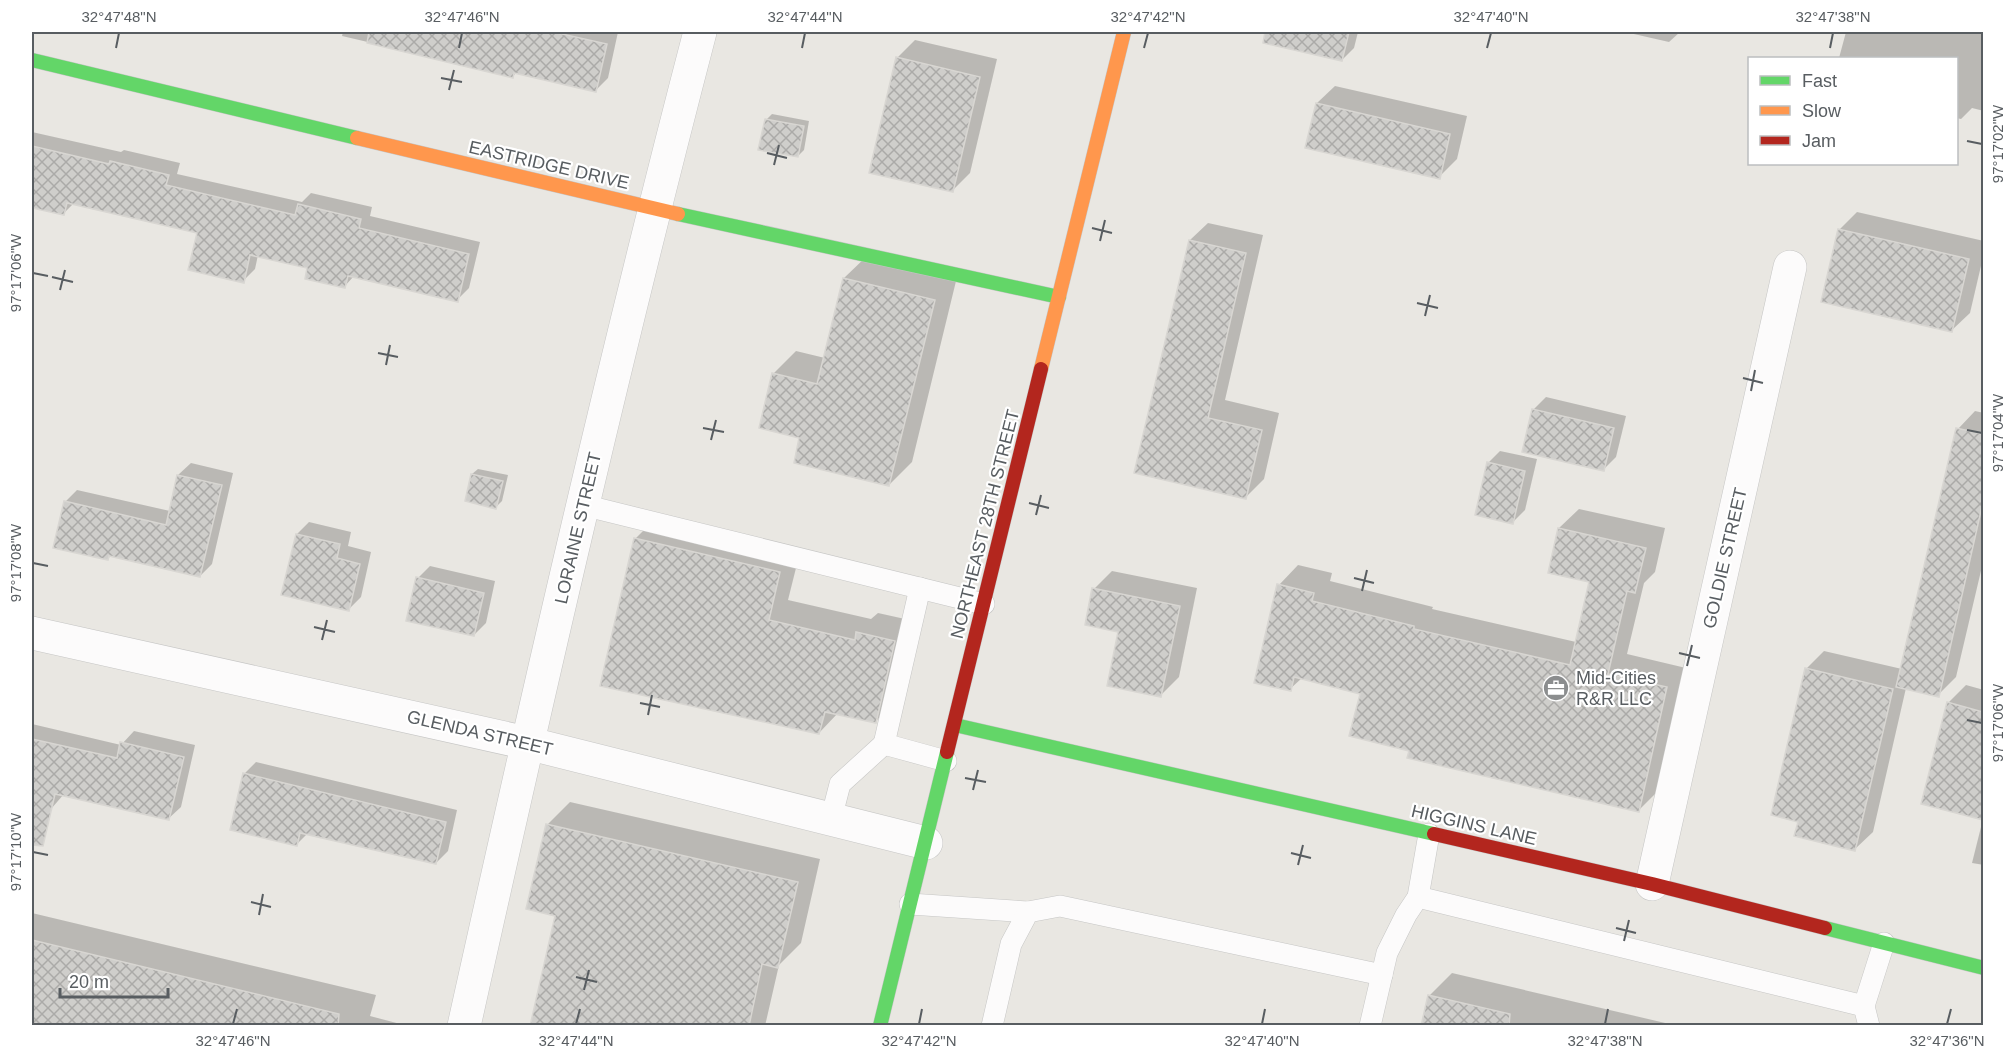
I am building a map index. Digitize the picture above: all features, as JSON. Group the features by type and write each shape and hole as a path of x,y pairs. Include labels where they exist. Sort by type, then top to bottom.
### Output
{"street":[{"name":"LORAINE STREET","path":"464,1026 583,505 654,209 700,32"},
{"name":"NORTHEAST 28TH STREET","path":"880,1026 1124,32"},
{"name":"EASTRIDGE DRIVE","path":"32,60 654,209 1059,297"},
{"name":"GOLDIE STREET","path":"1652,884 1790,267"},
{"name":"GLENDA STREET","path":"32,633 527,743 926,843"},
{"name":"HIGGINS LANE","path":"955,726 1652,884 1983,969"}],"lane":[{"path":"583,505 984,604"},
{"path":"831,819 840,784 884,744 920,588"},
{"path":"884,744 946,761"},
{"path":"1370,1026 1387,952 1418,897 1429,834"},
{"path":"1418,897 1867,1016 1884,943"},
{"path":"910,904 1028,912 1060,906 1382,975"},
{"path":"992,1026 1011,944 1028,912"}],"building":[{"path":"369,32 553,32 607,44 596,92 514,73 513,78 367,43"},
{"path":"1265,32 1349,32 1342,61 1263,43"},
{"path":"896,57 980,77 953,192 869,173"},
{"path":"1316,103 1450,134 1440,179 1305,148"},
{"path":"765,119 804,126 798,157 758,150"},
{"path":"32,146 169,175 166,185 295,215 298,204 361,219 359,228 469,254 458,302 348,276 345,288 305,279 307,268 250,255 244,283 188,270 197,233 67,203 64,215 32,208"},
{"path":"1838,229 1969,259 1952,332 1821,302"},
{"path":"1189,240 1246,253 1208,418 1262,430 1246,499 1134,473"},
{"path":"843,278 935,300 889,486 794,463 799,438 759,428 772,373 817,384"},
{"path":"1532,409 1614,428 1604,471 1522,452"},
{"path":"1956,428 1983,434 1983,502 1939,697 1896,687"},
{"path":"1487,462 1525,471 1513,524 1475,515"},
{"path":"471,474 503,481 496,509 465,501"},
{"path":"177,475 222,485 200,577 109,556 108,560 53,548 64,501 166,525"},
{"path":"1558,528 1646,548 1635,593 1627,591 1608,674 1667,687 1639,812 1407,758 1409,751 1349,736 1360,694 1294,677 1291,691 1254,683 1277,584 1314,593 1312,601 1414,626 1414,629 1570,665 1589,582 1548,573"},
{"path":"296,534 340,544 337,558 360,564 349,611 281,595"},
{"path":"634,538 780,572 769,620 855,640 856,632 895,641 876,723 825,712 819,734 600,686"},
{"path":"416,577 484,593 474,636 406,621"},
{"path":"1092,588 1180,606 1161,697 1107,686 1118,632 1085,625"},
{"path":"1805,668 1893,689 1855,851 1794,836 1798,822 1771,815"},
{"path":"1947,702 1983,712 1983,820 1921,804"},
{"path":"32,739 117,758 120,742 184,757 169,820 55,794 43,846 32,845"},
{"path":"243,773 446,822 436,864 300,833 297,846 230,830"},
{"path":"546,824 798,882 778,968 762,964 749,1026 530,1026 555,916 526,909"},
{"path":"32,940 339,1014 338,1026 32,1026"},
{"path":"1428,995 1510,1014 1509,1026 1421,1026"}],"traffic: fast":[{"path":"32,60 357,138"},
{"path":"678,214 1059,297"},
{"path":"955,725 1434,834"},
{"path":"880,1026 947,752"},
{"path":"1825,928 1984,968"}],"traffic: slow":[{"path":"1041,369 1124,32"},
{"path":"357,138 678,214"}],"traffic: jam":[{"path":"947,752 1041,369"},
{"path":"1434,834 1652,884 1825,928"}],"place":[{"name":"Mid-Cities R&R LLC","path":"1556,688"}]}
